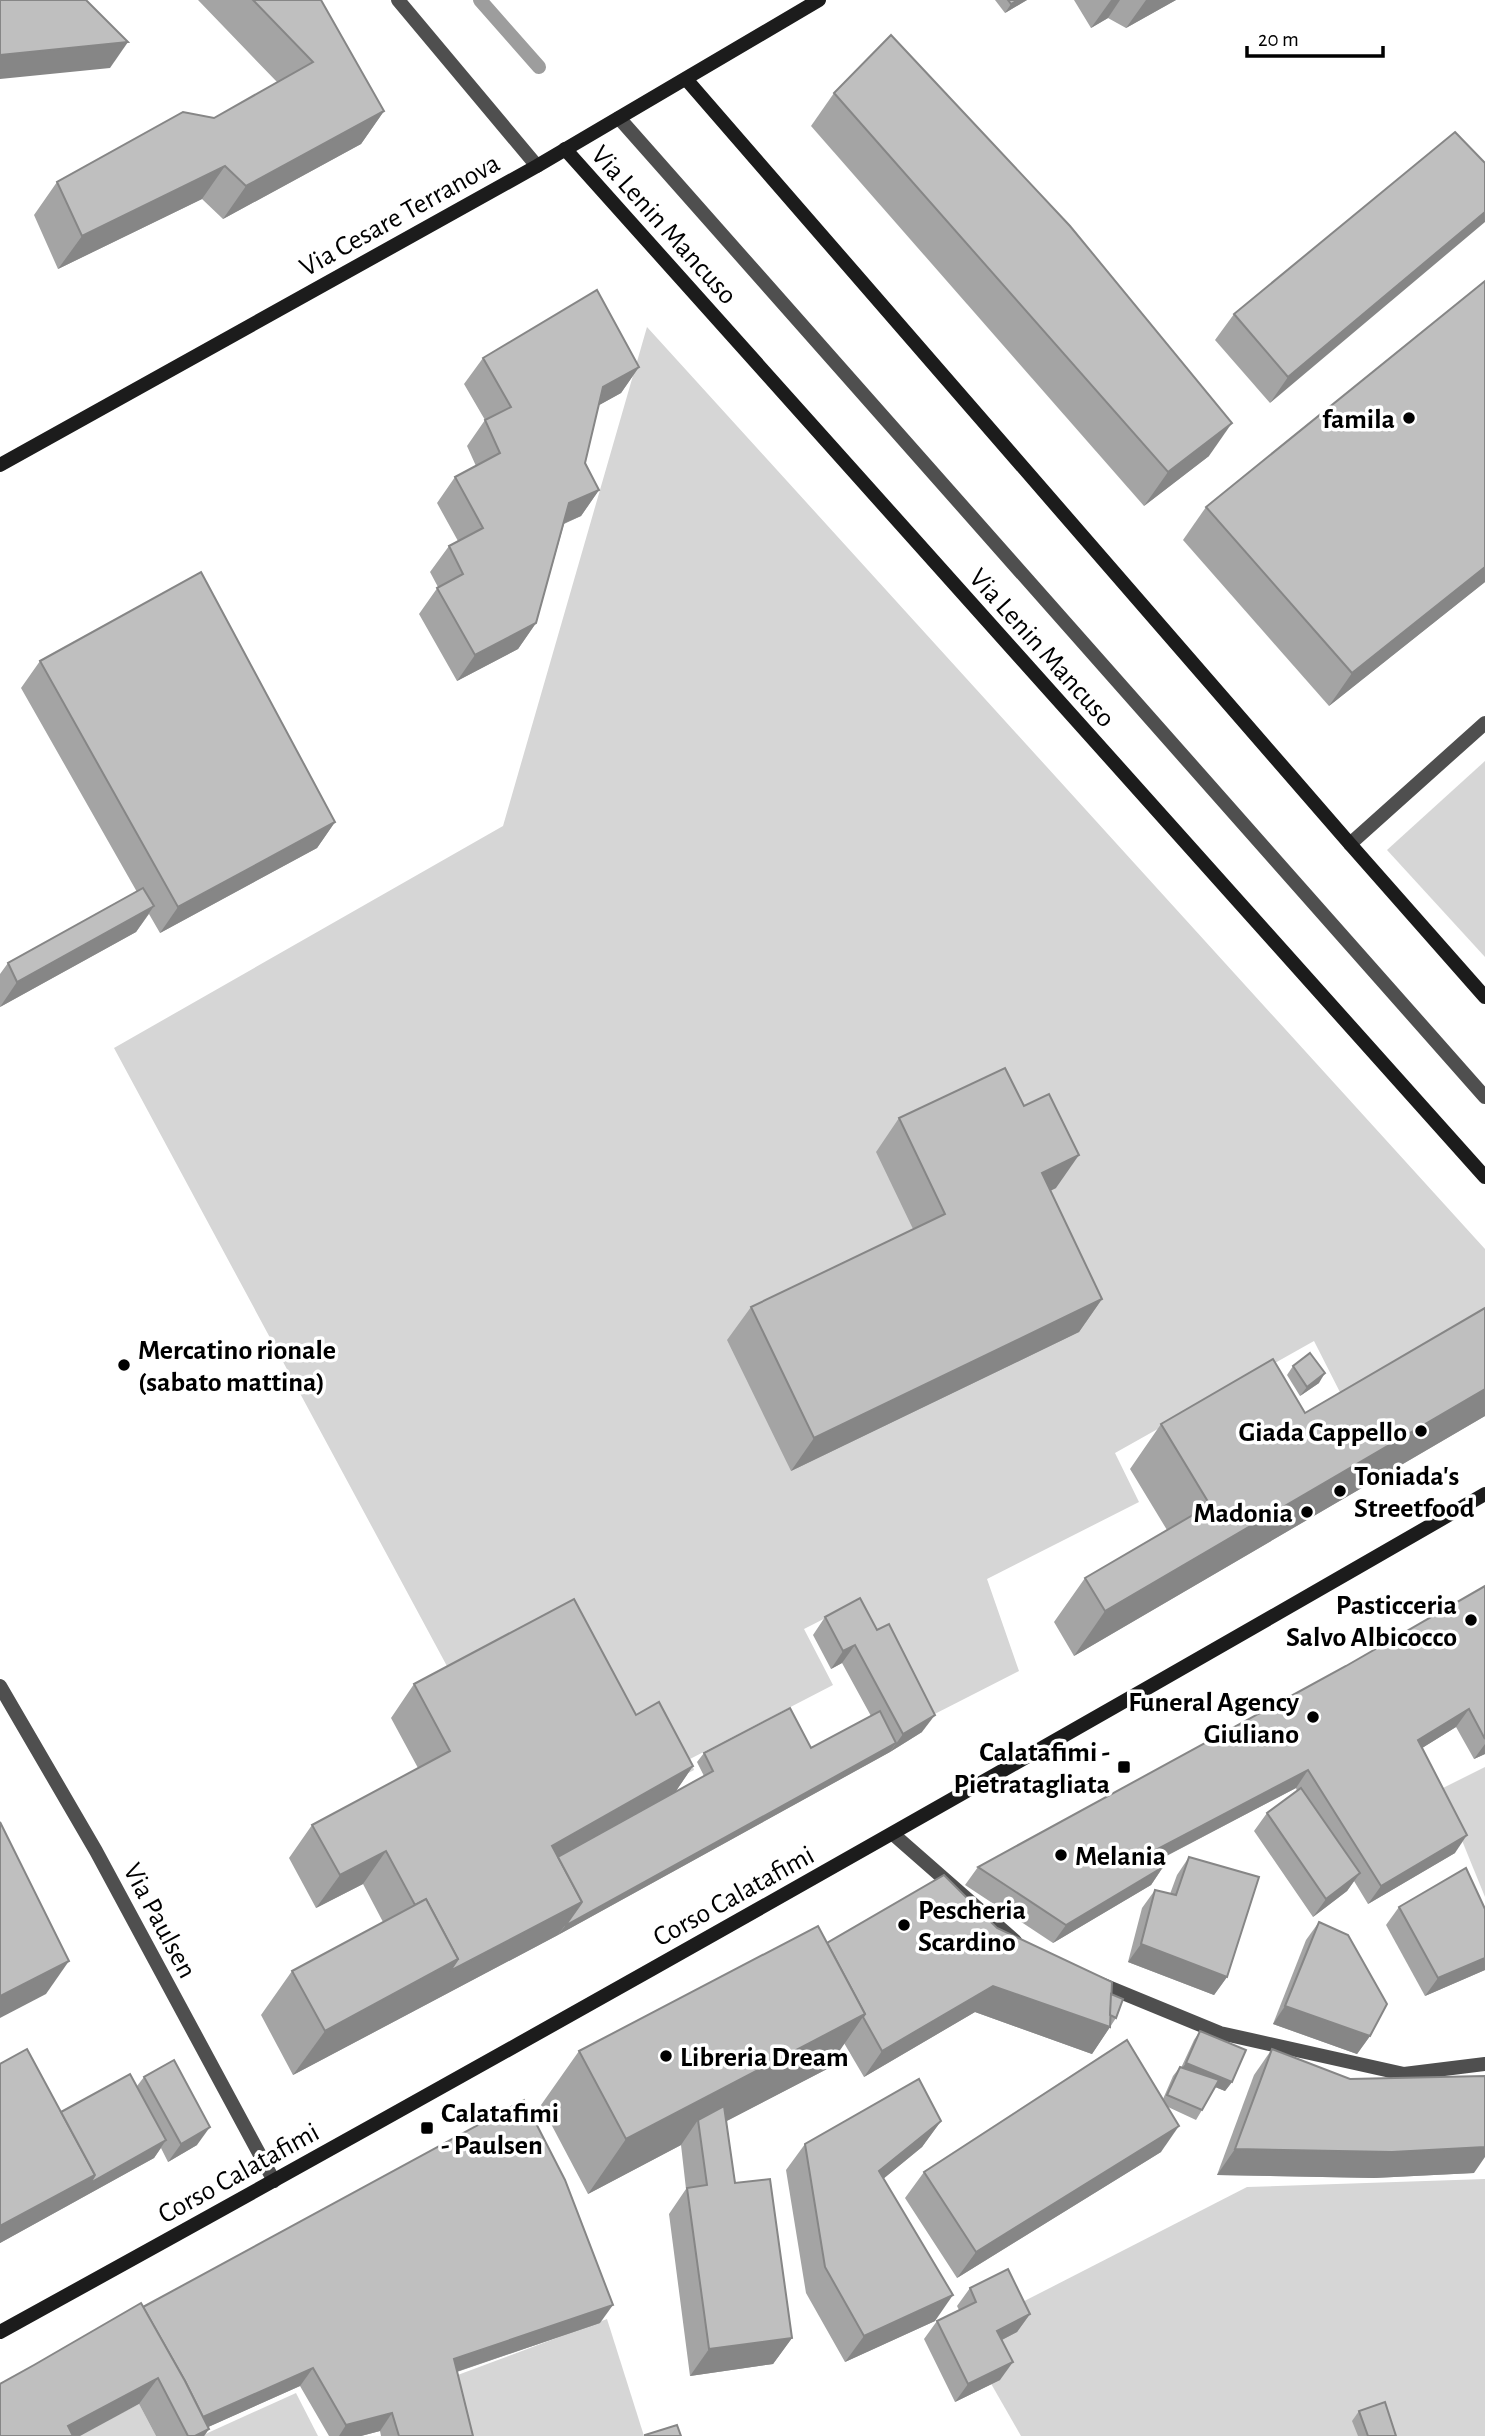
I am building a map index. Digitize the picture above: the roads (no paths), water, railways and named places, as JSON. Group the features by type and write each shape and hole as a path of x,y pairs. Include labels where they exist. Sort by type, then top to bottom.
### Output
{"street":[{"path":"398,0 537,166"},
{"name":"Via Cesare Terranova","path":"0,465 537,166 819,0"},
{"path":"686,79 1485,997"},
{"name":"Via Lenin Mancuso","path":"619,118 1485,1097"},
{"name":"Via Lenin Mancuso","path":"565,149 1485,1177"},
{"path":"1350,844 1485,723"},
{"name":"Corso Calatafimi","path":"0,2332 893,1834 1485,1494"},
{"name":"Via Paulsen","path":"0,1686 96,1851 274,2181"},
{"path":"893,1834 1013,1940 1025,1946"},
{"path":"1084,1976 1108,1989 1220,2033 1404,2074 1485,2064"}],"waterway":[{"path":"480,0 539,67"}],"place":[{"name":"famila","path":"1409,418"},
{"name":"Mercatino rionale (sabato mattina)","path":"124,1365"},
{"name":"Giada Cappello","path":"1421,1431"},
{"name":"Toniada's Streetfood","path":"1340,1491"},
{"name":"Madonia","path":"1307,1512"},
{"name":"Pasticceria Salvo Albicocco","path":"1471,1620"},
{"name":"Funeral Agency Giuliano","path":"1313,1717"},
{"name":"Calatafimi - Pietratagliata","path":"1124,1767"},
{"name":"Melania","path":"1061,1855"},
{"name":"Pescheria Scardino","path":"904,1925"},
{"name":"Libreria Dream","path":"666,2056"},
{"name":"Calatafimi - Paulsen","path":"427,2128"}]}
